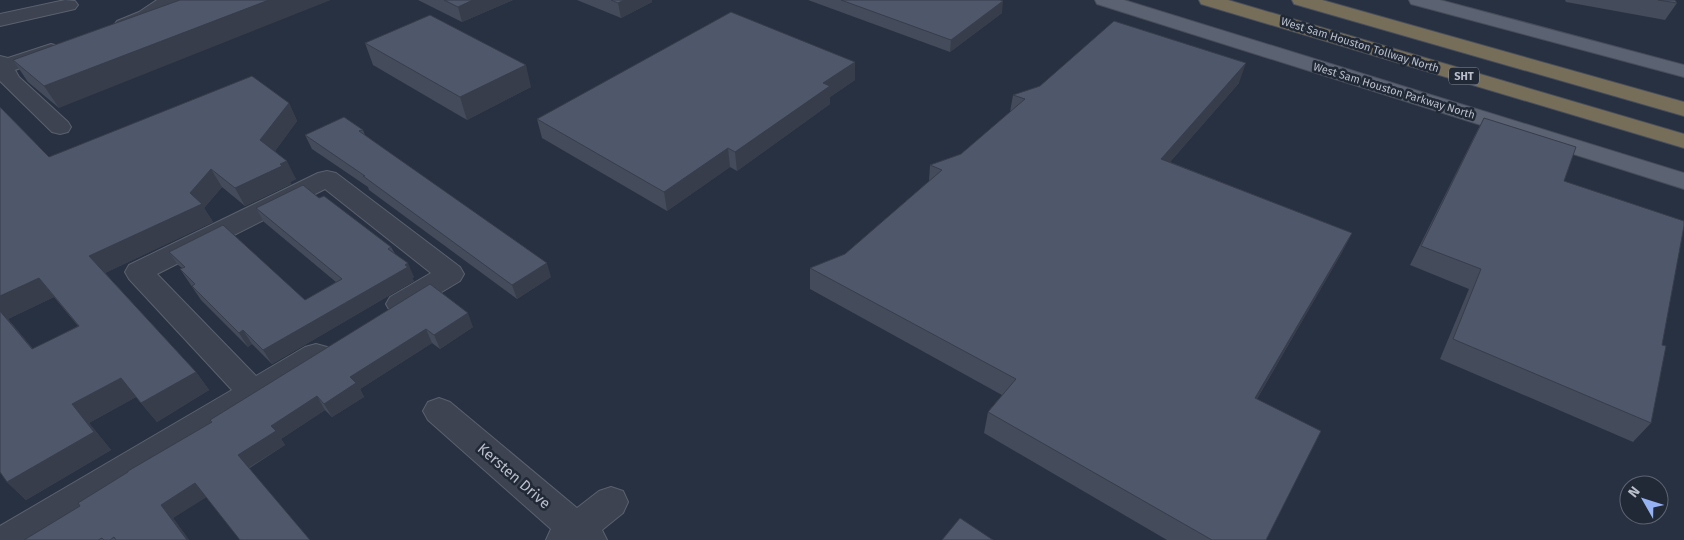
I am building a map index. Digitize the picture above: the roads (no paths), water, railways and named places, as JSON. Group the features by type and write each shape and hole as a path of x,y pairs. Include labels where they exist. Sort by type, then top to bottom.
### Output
{"highway":[{"name":"West Sam Houston Tollway North","path":"1208,0 1684,141"},
{"name":"SHT","path":"1301,0 1684,110"},
{"path":"1243,10 1430,80 1684,158"}],"main road":[{"name":"West Sam Houston Parkway North","path":"1104,0 1684,181"},
{"path":"1418,0 1684,71"}],"street":[{"path":"15,0 31,13"},
{"path":"107,31 146,16 170,0"},
{"path":"0,20 68,5"},
{"path":"60,127 10,80 1,65 73,43"},
{"path":"253,393 139,272 327,178 450,274 382,315"},
{"path":"9,540 339,341"},
{"name":"Kersten Drive","path":"440,411 576,537"},
{"path":"576,537 612,502"},
{"path":"0,536 2,540"}]}
